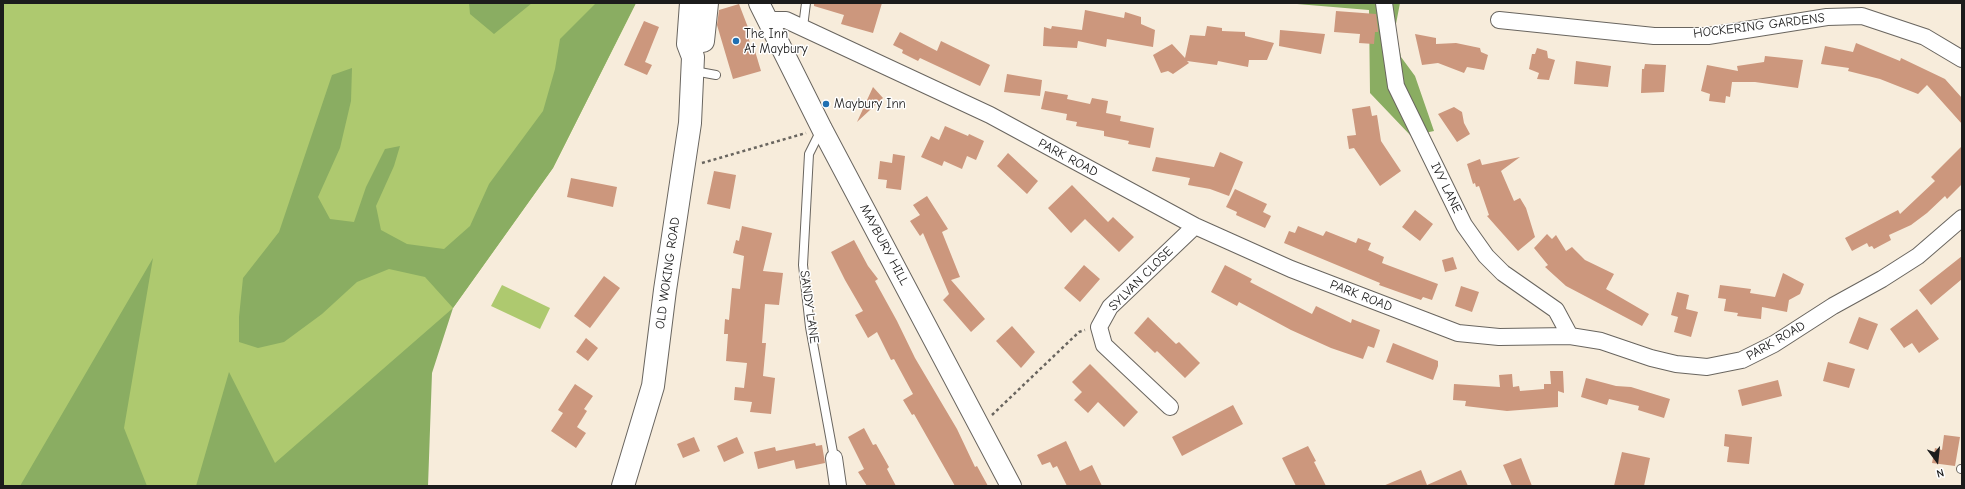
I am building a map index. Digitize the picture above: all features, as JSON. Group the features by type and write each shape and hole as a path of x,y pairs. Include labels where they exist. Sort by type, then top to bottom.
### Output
{"main road":[{"name":"OLD WOKING ROAD","path":"623,486 653,386 682,169 690,123 693,64 688,44 692,3"},
{"name":"OLD WOKING ROAD","path":"693,64 703,43 707,3"}],"street":[{"name":"IVY LANE","path":"1384,3 1396,86 1464,225 1486,256 1502,273 1556,310 1570,336"},
{"name":"PARK ROAD","path":"764,11 803,27 990,116 1195,226 1291,269 1458,333 1499,337 1570,336 1601,341 1651,358 1676,364 1707,367 1742,360 1774,344 1833,306 1882,279 1918,256 1962,218"},
{"name":"MAYBURY HILL","path":"764,11 822,129 1011,486"},
{"name":"HOCKERING GARDENS","path":"1499,20 1654,36 1708,36 1827,17 1862,16 1925,37 1962,59"},
{"name":"SYLVAN CLOSE","path":"1099,327 1110,307 1195,226"},
{"path":"1099,327 1104,345 1170,407"},
{"name":"SANDY LANE","path":"834,458 838,486"}],"lane":[{"path":"797,3 806,6 803,27"},
{"path":"693,64 716,74"},
{"name":"SANDY LANE","path":"822,129 809,154 803,265 810,327 834,458"}],"path":[{"path":"682,169 822,129"},
{"path":"980,426 1079,332 1099,327"}],"green space":[{"path":"3,3 636,3 553,168 453,308 303,486 3,486"},
{"path":"469,3 532,3 494,34 470,14"},
{"path":"596,3 636,3 553,168 453,308 425,277 389,269 357,282 322,314 284,342 258,348 239,342 239,317 243,278 279,232 332,75 352,68 351,101 340,148 318,197 330,219 354,222 366,187 385,149 400,146 394,166 376,206 381,230 407,244 444,249 470,226 489,184 543,111 555,69 560,39"},
{"path":"1285,3 1400,3 1395,29 1401,57 1415,76 1434,131 1411,136 1370,93 1369,10"},
{"path":"153,258 124,428 147,486 20,486"},
{"path":"502,285 550,308 540,329 491,306"},
{"path":"453,308 432,373 428,486 196,486 229,372 275,463"}],"building":[{"path":"814,3 882,3 873,33 841,24 844,15 814,6"},
{"name":"The Inn At Maybury","path":"739,4 749,30 747,31 752,52 755,51 761,71 733,79 717,25 719,10"},
{"path":"1085,10 1124,18 1125,12 1141,17 1141,24 1155,30 1153,47 1107,39 1106,47 1078,41 1077,48 1043,46 1044,27 1051,29 1052,26 1082,30"},
{"path":"1336,11 1376,14 1378,32 1375,32 1374,44 1359,43 1360,34 1334,32"},
{"path":"644,21 659,27 645,62 652,65 647,75 624,65"},
{"path":"1207,26 1222,28 1222,31 1245,32 1245,36 1274,43 1267,60 1249,60 1248,67 1218,61 1217,65 1187,61 1189,63 1173,74 1168,71 1161,73 1153,55 1172,44 1185,58 1190,35 1205,36"},
{"path":"1280,30 1325,34 1321,54 1279,46"},
{"path":"900,32 937,51 941,41 990,65 980,86 920,58 918,61 902,53 903,50 893,45"},
{"path":"1415,34 1436,38 1436,44 1456,43 1480,48 1481,52 1488,55 1484,70 1467,67 1464,73 1438,63 1422,65"},
{"path":"1856,43 1900,61 1901,58 1945,79 1962,98 1962,124 1927,85 1918,94 1880,79 1848,71 1849,68 1821,64 1825,46 1853,52"},
{"path":"1537,48 1547,51 1548,58 1555,60 1549,80 1537,79 1539,73 1529,69 1532,54 1535,54"},
{"path":"1765,56 1803,60 1798,88 1755,82 1732,82 1730,97 1726,96 1725,103 1709,101 1710,94 1701,91 1707,65 1738,71 1737,66 1764,62"},
{"path":"1576,61 1611,66 1608,87 1574,84"},
{"path":"1645,64 1666,65 1664,92 1641,93 1642,69 1644,69"},
{"path":"1007,74 1042,80 1040,96 1004,92"},
{"path":"873,87 883,98 857,122"},
{"path":"1045,91 1068,95 1067,99 1090,104 1092,98 1108,101 1106,113 1121,116 1120,121 1154,128 1150,148 1128,144 1129,141 1104,136 1104,131 1076,126 1077,122 1066,120 1067,114 1041,109"},
{"path":"1370,106 1372,116 1377,115 1381,141 1401,171 1380,186 1354,148 1349,149 1347,136 1356,135 1352,109"},
{"path":"1454,107 1462,112 1464,123 1470,134 1457,142 1438,114"},
{"path":"945,126 984,141 976,160 967,156 962,169 944,161 942,166 921,157 931,136 939,140"},
{"path":"1962,146 1962,184 1947,199 1945,196 1927,213 1911,225 1889,235 1891,240 1874,249 1872,246 1869,247 1867,243 1852,251 1845,238 1898,210 1900,214 1935,181 1931,177"},
{"path":"1220,152 1243,162 1229,196 1210,189 1188,185 1190,178 1152,171 1156,157 1214,167"},
{"path":"1008,153 1038,181 1027,194 997,166"},
{"path":"893,154 905,156 901,190 886,188 887,180 878,179 880,161 892,163"},
{"path":"1520,157 1501,171 1514,201 1520,198 1526,208 1535,237 1518,251 1487,216 1489,215 1479,186 1476,187 1475,183 1473,184 1467,164 1480,159 1482,165"},
{"path":"714,171 736,175 730,209 707,204"},
{"path":"571,178 617,187 613,207 567,197"},
{"path":"1072,185 1108,222 1113,217 1134,237 1119,252 1085,219 1071,233 1048,208"},
{"path":"1235,189 1267,204 1263,212 1271,216 1265,228 1236,215 1237,212 1226,207"},
{"path":"927,196 948,229 942,232 960,277 951,280 985,319 971,332 943,300 949,294 923,233 920,236 910,221 920,215 913,205"},
{"path":"1415,210 1433,224 1420,241 1402,227"},
{"path":"742,226 772,233 763,271 783,273 779,305 765,304 762,343 766,343 763,376 775,378 771,414 750,412 752,402 734,400 735,387 744,388 747,363 726,361 728,334 724,334 725,319 729,320 732,288 740,289 744,256 733,253 736,240 739,241"},
{"path":"1298,226 1323,236 1326,231 1356,243 1358,238 1371,243 1368,250 1384,257 1382,263 1438,284 1432,300 1423,297 1421,300 1379,285 1380,283 1284,243 1289,231 1295,233"},
{"path":"1547,234 1552,239 1556,235 1566,251 1572,247 1585,260 1614,274 1606,289 1649,314 1642,326 1566,286 1545,267 1548,265 1534,248"},
{"path":"854,240 868,266 878,279 875,281 915,358 957,429 975,467 977,466 988,486 955,486 914,414 912,415 903,400 913,394 894,359 891,360 877,332 868,338 855,315 863,311 831,252"},
{"path":"1962,256 1962,279 1931,305 1919,290"},
{"path":"1453,257 1457,269 1445,272 1442,260"},
{"path":"1084,265 1100,279 1080,302 1064,288"},
{"path":"1225,265 1252,279 1250,282 1312,314 1316,306 1351,323 1352,319 1380,330 1374,348 1368,346 1363,359 1331,348 1291,330 1239,302 1237,306 1211,292"},
{"path":"1783,273 1804,284 1800,294 1789,300 1787,312 1762,307 1761,319 1737,316 1738,313 1724,311 1726,299 1718,298 1720,285 1751,289 1750,293 1775,297"},
{"path":"604,276 620,288 590,328 574,316"},
{"path":"1461,286 1479,292 1472,312 1455,306"},
{"path":"1677,292 1689,295 1686,309 1698,312 1691,337 1674,332 1678,317 1671,315"},
{"path":"1917,309 1939,339 1919,353 1912,343 1904,348 1890,329"},
{"path":"1148,317 1176,344 1179,342 1200,363 1185,378 1157,351 1155,353 1134,333"},
{"path":"1859,317 1878,324 1868,350 1849,343"},
{"path":"1012,326 1035,352 1021,368 996,341"},
{"path":"586,338 598,348 588,361 576,352"},
{"path":"1393,343 1438,361 1438,366 1433,380 1386,362"},
{"path":"1828,362 1855,369 1849,388 1823,381"},
{"path":"1090,364 1138,412 1124,427 1098,402 1088,413 1074,400 1082,392 1072,382"},
{"path":"1550,371 1563,371 1564,393 1558,391 1558,407 1507,411 1465,406 1466,401 1453,400 1454,384 1500,387 1499,375 1512,374 1513,387 1519,386 1520,391 1544,389 1544,384 1551,384"},
{"path":"1586,378 1616,386 1631,387 1670,399 1664,418 1638,410 1639,406 1609,399 1607,405 1581,397"},
{"path":"1778,380 1782,396 1742,406 1738,390"},
{"path":"575,384 593,396 584,409 587,411 577,427 586,433 576,448 551,431 563,413 558,410"},
{"path":"1233,405 1243,424 1182,456 1172,437"},
{"path":"864,428 873,445 876,444 889,467 887,469 896,486 867,486 858,472 864,469 848,437"},
{"path":"1725,434 1752,437 1749,464 1727,462 1729,447 1724,446"},
{"path":"1944,435 1960,437 1955,466 1932,463 1935,448 1942,450"},
{"path":"694,437 700,451 683,458 677,444"},
{"path":"737,437 744,453 724,462 717,446"},
{"path":"1066,441 1080,471 1092,465 1102,486 1067,486 1057,466 1053,468 1050,462 1042,465 1037,455"},
{"path":"815,443 816,446 822,445 825,463 796,469 794,460 758,469 754,452 775,447 776,451"},
{"path":"1308,446 1326,486 1296,486 1282,458"},
{"path":"1622,452 1650,458 1644,486 1614,486"},
{"path":"1521,458 1532,486 1512,486 1503,465"},
{"path":"1421,470 1427,485 1461,470 1468,486 1383,486"}],"place":[{"name":"The Inn At Maybury","path":"736,41"},
{"name":"Maybury Inn","path":"826,104"}]}
